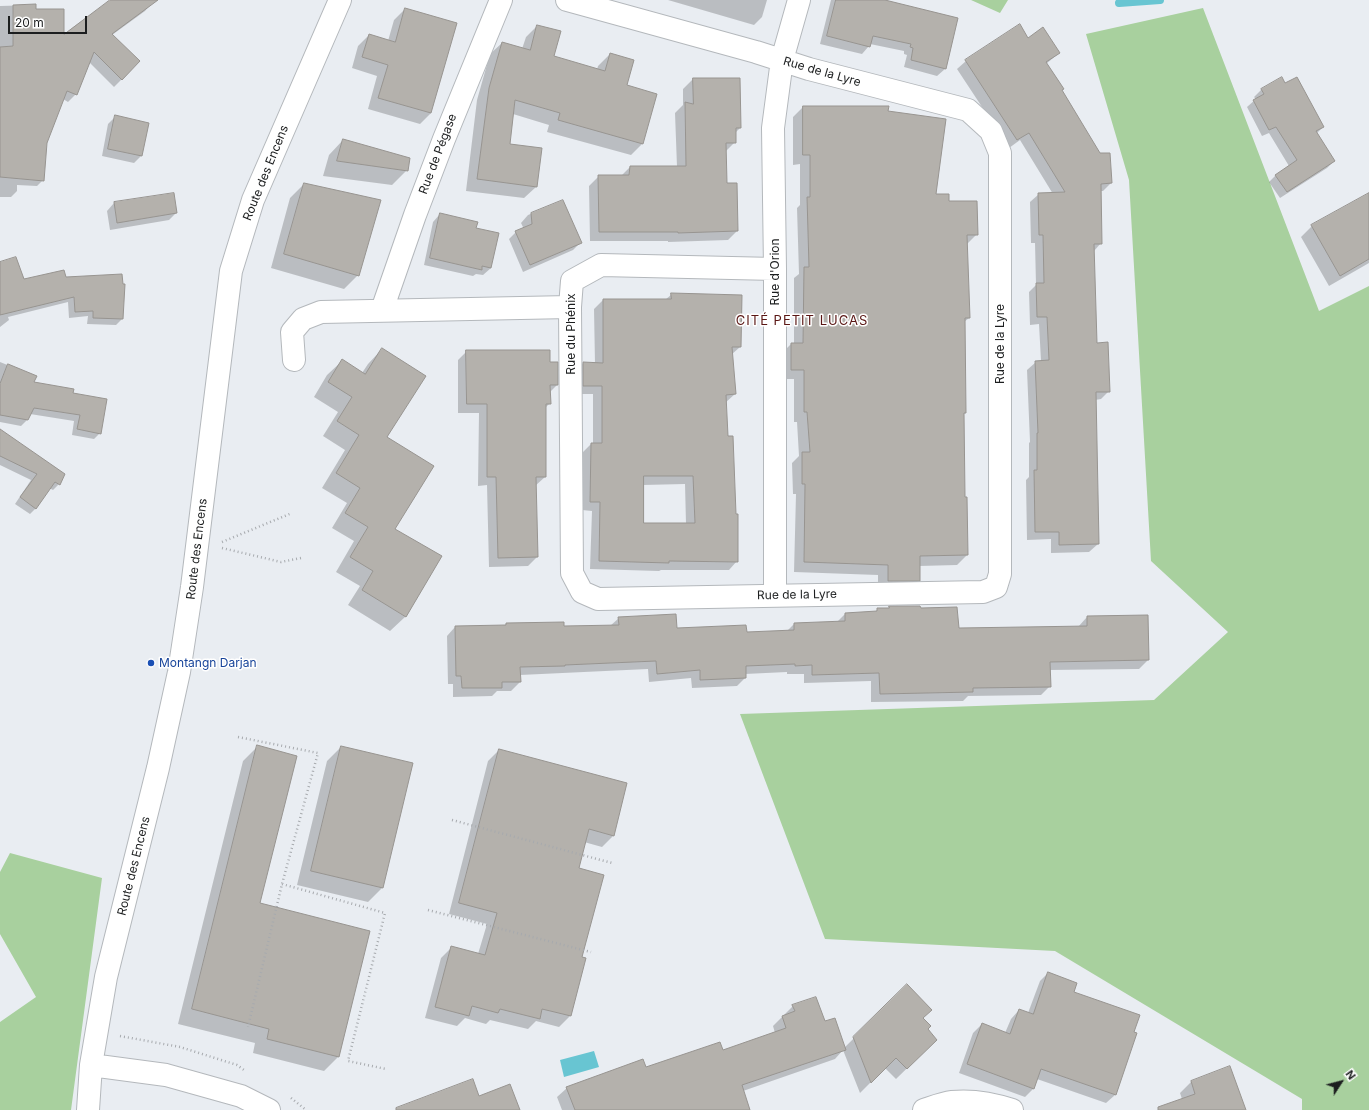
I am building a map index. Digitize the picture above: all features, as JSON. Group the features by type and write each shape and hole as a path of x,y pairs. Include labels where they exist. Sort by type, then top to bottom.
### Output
{"street":[{"name":"Route des Encens","path":"88,1110 91,1065 106,977 158,768 179,672 192,587 231,271 253,200 340,0"},
{"name":"Rue de Pégase","path":"382,310 414,215 501,0"},
{"name":"Rue de la Lyre","path":"568,0 810,69 968,110 991,131 1000,153 1000,574 996,587 983,592 598,599 582,592"},
{"name":"Rue d'Orion","path":"775,595 775,269 773,128 782,60 799,0"},
{"name":"Rue du Phénix","path":"582,592 572,573 570,307 572,281 601,265 775,269"},
{"path":"294,360 292,332 303,320 321,312 570,307"},
{"path":"91,1065 166,1075 241,1096 269,1110"},
{"path":"924,1110 951,1102 1001,1106 1012,1110"}],"path":[{"path":"219,543 292,513"},
{"path":"220,547 281,562 301,558"},
{"path":"238,737 318,753 282,884 248,1027"},
{"path":"452,820 612,863"},
{"path":"282,884 385,913 348,1061 386,1069"},
{"path":"428,910 591,952"},
{"path":"146,1041 180,1047"}],"green space":[{"path":"971,0 1008,0 1000,13"},
{"path":"1203,8 1319,311 1369,286 1369,1110 1302,1110 1302,1099 1055,951 825,939 740,714 1154,700 1228,632 1151,561 1129,180 1086,34"},
{"path":"10,853 102,878 71,1110 0,1110 0,1022 36,997 0,934 0,872"}],"water":[{"path":"594,1051 599,1067 564,1077 560,1060"}],"building":[{"path":"110,0 158,0 112,34 140,61 122,80 94,52 77,95 67,91 47,143 44,181 0,177 0,47 13,46 13,5 36,4 36,9 64,9 64,34"},
{"path":"836,0 885,0 958,18 946,69 911,60 913,48 910,47 911,44 873,36 870,47 827,36"},
{"path":"405,8 457,23 431,113 378,98 388,65 362,57 369,34 395,42"},
{"path":"1020,24 1028,38 1043,27 1060,53 1046,62 1064,89 1062,90 1100,153 1110,153 1112,183 1101,184 1102,244 1094,244 1097,343 1108,342 1110,392 1096,392 1099,544 1059,545 1059,532 1035,532 1034,470 1037,470 1038,433 1035,361 1049,360 1047,317 1037,317 1036,283 1044,283 1043,235 1039,235 1038,193 1065,192 1029,133 1017,140 965,60"},
{"path":"537,25 561,31 554,56 605,71 610,53 634,60 627,85 657,94 643,144 558,120 560,113 515,100 510,144 542,148 537,187 477,179 489,88 502,42 530,50"},
{"path":"1282,77 1285,83 1297,77 1324,127 1316,131 1335,161 1287,192 1275,175 1297,160 1276,127 1269,130 1253,100 1264,94 1261,89"},
{"path":"693,78 740,78 741,128 736,128 736,143 726,143 727,183 737,183 738,231 678,233 599,232 598,175 629,175 630,166 686,166 685,102 693,104"},
{"path":"803,106 889,106 888,111 946,119 936,194 949,194 949,201 977,201 978,235 967,235 970,318 965,318 966,413 964,413 965,497 967,497 968,555 920,556 920,581 888,581 888,565 804,562 805,484 802,484 802,452 810,452 807,412 804,412 804,370 791,370 791,343 803,343 804,267 809,267 807,197 810,197 810,155 803,155"},
{"path":"115,115 149,123 142,156 108,149"},
{"path":"343,139 410,158 408,171 337,161"},
{"path":"304,183 381,200 359,276 284,254"},
{"path":"174,193 177,213 117,223 114,202"},
{"path":"1369,193 1369,259 1340,276 1311,225"},
{"path":"563,200 582,243 530,265 515,231 532,224 531,213"},
{"path":"440,213 478,222 476,228 499,233 491,268 482,266 482,270 430,258"},
{"path":"16,257 24,279 64,270 66,277 122,274 123,284 125,284 123,319 93,318 93,311 75,312 74,297 0,315 0,262"},
{"path":"671,293 742,295 741,347 732,347 736,394 726,395 728,436 733,436 736,514 738,514 738,562 669,561 669,563 599,561 600,502 590,502 591,443 602,443 602,386 583,386 583,362 603,363 603,299 671,299","holes":["644,476 693,476 695,523 644,523"]},
{"path":"382,348 426,376 387,437 434,466 395,529 442,556 406,617 362,590 373,571 350,557 368,527 345,513 360,488 336,473 359,435 337,421 352,397 328,382 342,359 365,374"},
{"path":"466,350 550,350 550,362 558,362 558,385 550,385 551,404 546,404 546,477 536,477 538,557 498,558 496,477 487,477 487,404 467,404"},
{"path":"8,364 37,376 34,382 74,389 73,393 107,399 101,434 77,429 80,415 34,408 28,420 0,415 0,384"},
{"path":"0,429 65,474 60,485 55,482 36,509 20,497 37,474 0,456"},
{"path":"889,606 920,606 921,608 957,607 959,628 1087,626 1087,616 1148,615 1149,660 1050,662 1051,687 973,688 973,692 880,694 879,673 812,675 812,665 795,666 795,664 746,666 746,678 700,680 700,670 657,674 656,661 520,667 521,682 502,682 502,688 462,688 461,676 456,676 455,626 564,622 564,626 619,625 618,617 676,614 677,628 746,625 747,632 794,630 794,623 845,621 845,613 877,611 877,608 889,608"},
{"path":"257,745 297,756 260,903 370,931 339,1057 267,1039 269,1029 192,1009"},
{"path":"341,746 413,763 383,888 311,871"},
{"path":"499,749 627,783 614,836 589,829 579,868 604,875 582,957 586,958 571,1016 542,1009 540,1019 500,1009 498,1013 472,1006 469,1016 435,1007 451,946 485,955 497,913 459,903"},
{"path":"1048,972 1077,983 1074,992 1140,1015 1134,1032 1137,1033 1116,1095 1041,1069 1034,1089 967,1064 982,1023 1010,1034 1019,1009 1033,1014"},
{"path":"907,984 932,1010 923,1018 931,1026 928,1029 937,1040 907,1069 896,1058 871,1083 853,1037"},
{"path":"816,997 825,1021 835,1018 846,1050 742,1085 750,1110 575,1110 566,1087 643,1059 646,1067 720,1042 723,1050 786,1028 782,1016 795,1011 792,1005"},
{"path":"1230,1066 1246,1110 1158,1110 1158,1107 1195,1094 1191,1081"},
{"path":"473,1079 479,1096 510,1084 520,1110 396,1110 396,1108"}],"waterway":[{"path":"1119,3 1160,0"}],"place":[{"name":"Montangn Darjan","path":"151,663"}],"district":[{"name":"CITÉ PETIT LUCAS","path":"802,321"}]}
